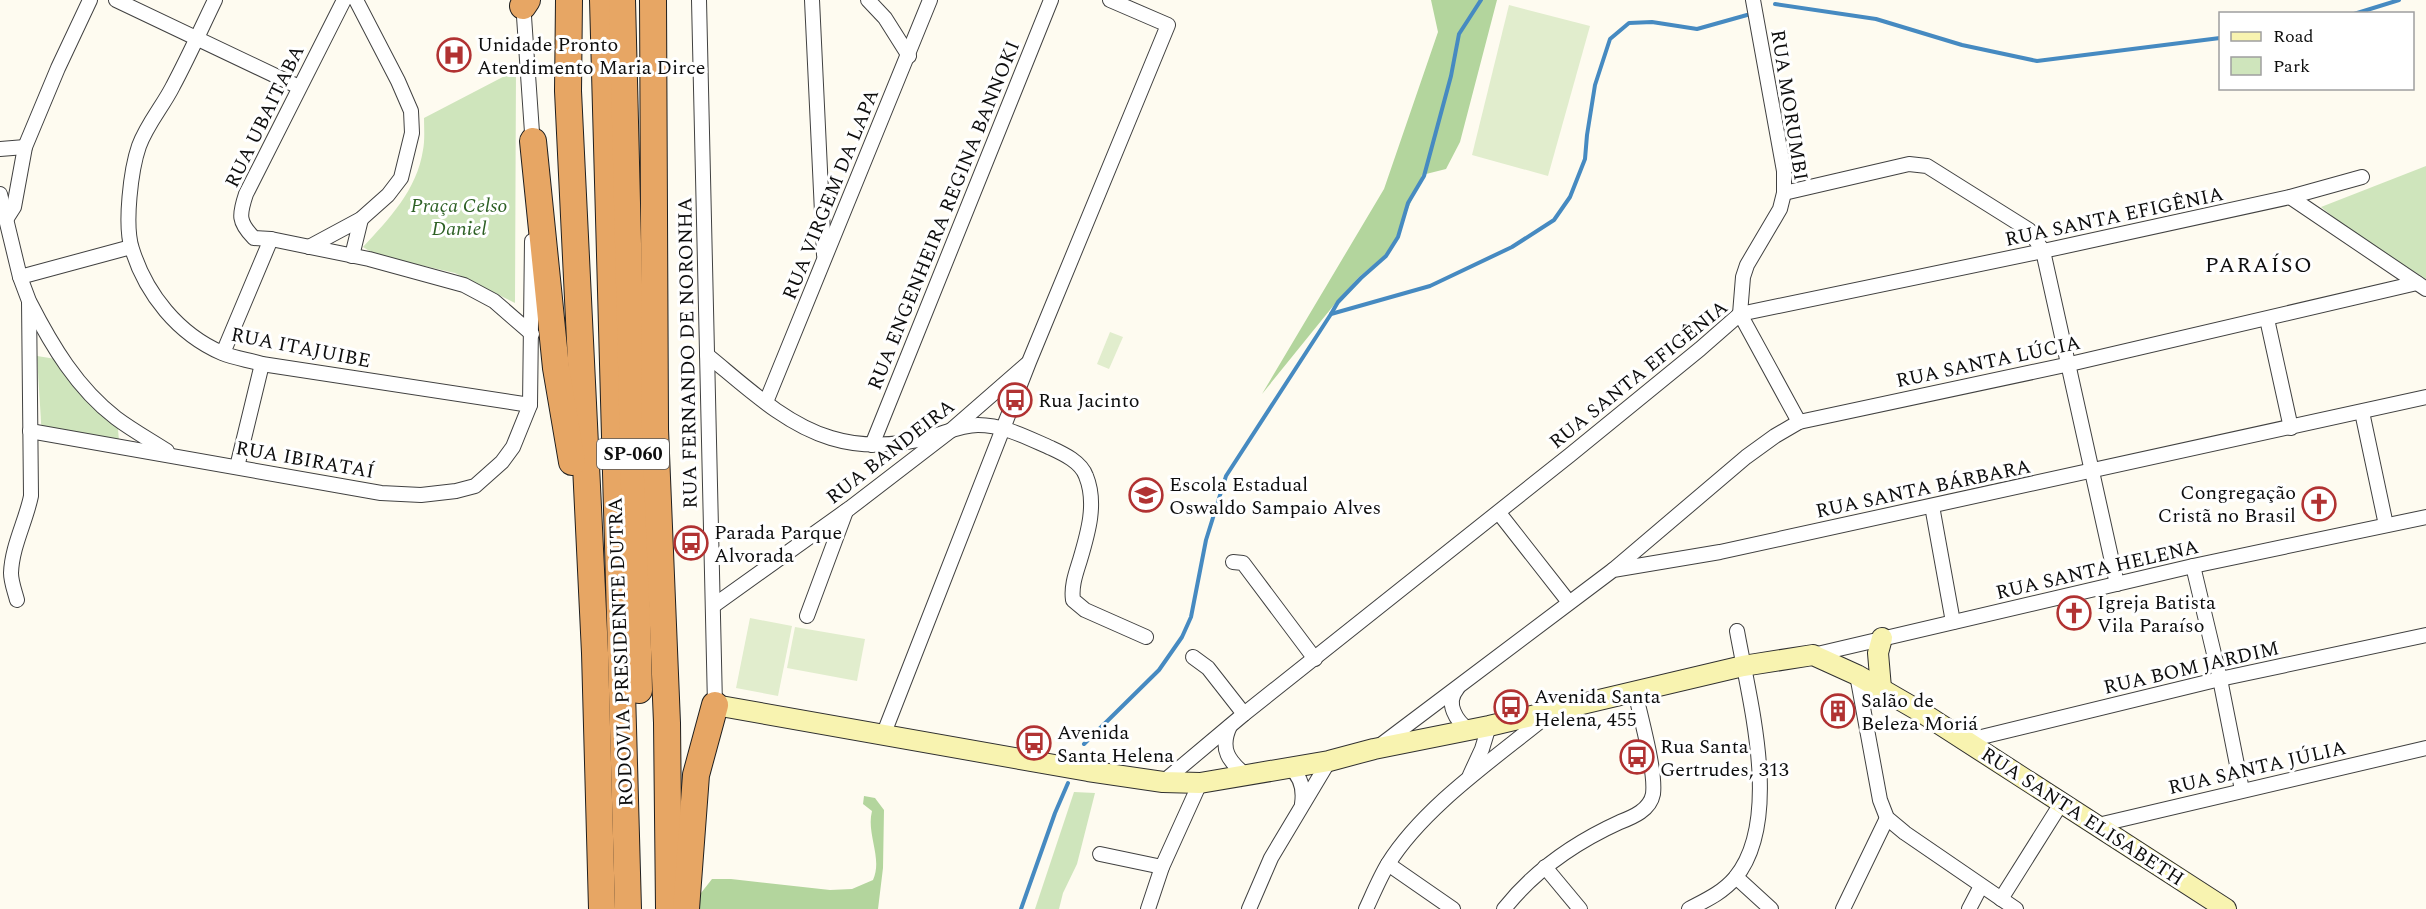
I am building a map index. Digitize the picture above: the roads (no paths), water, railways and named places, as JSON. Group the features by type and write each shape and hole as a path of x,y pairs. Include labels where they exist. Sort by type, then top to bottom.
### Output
{"highway":[{"path":"571,0 577,12 601,343 612,361"},
{"path":"571,0 568,91 595,653 602,909"},
{"name":"RODOVIA PRESIDENTE DUTRA","path":"603,0 628,909"},
{"name":"RODOVIA PRESIDENTE DUTRA","path":"622,0 645,909"},
{"name":"SP-060","path":"654,0 655,429 667,723 669,909"},
{"path":"533,141 556,368 574,474 582,614 595,653"},
{"path":"686,909 696,775 715,705"}],"street":[{"path":"6,218 14,207 25,147 90,0"},
{"path":"116,0 299,87"},
{"name":"RUA ITAJUIBE","path":"216,0 173,87 140,144 134,165 129,206 131,247 145,280 166,313 195,338 223,353 262,364 530,405"},
{"name":"RUA UBAITABA","path":"344,0 246,194 240,211 242,227 254,238 271,239 352,256 464,285 494,302 532,334"},
{"path":"309,247 361,219 388,195 400,178 412,132 411,111 356,0"},
{"name":"RUA FERNANDO DE NORONHA","path":"699,0 715,705"},
{"path":"812,0 824,260"},
{"path":"868,0 885,18 909,56"},
{"name":"RUA VIRGEM DA LAPA","path":"766,402 930,0"},
{"name":"RUA ENGENHEIRA REGINA BANNOKI","path":"872,446 1051,0"},
{"path":"884,733 1029,362 1168,25 1110,0"},
{"name":"RUA MORUMBI","path":"1740,314 1743,278 1747,265 1780,209 1784,193 1784,171 1753,0"},
{"path":"522,1 533,141 530,405"},
{"path":"0,149 25,147"},
{"path":"1784,193 1909,164 1927,166 2029,230 2043,251 2070,364 2117,584"},
{"name":"RUA SANTA EFIGÊNIA","path":"1163,782 1244,714 1499,513 1740,314 2290,197 2362,177"},
{"path":"0,194 20,277 29,301 53,347 74,377 116,418 174,455"},
{"path":"2290,197 2421,286"},
{"path":"352,256 361,219"},
{"path":"223,353 271,239"},
{"path":"20,277 131,247"},
{"name":"RUA SANTA LÚCIA","path":"1613,570 1746,458 1775,436 1799,422 2421,286"},
{"path":"17,600 11,575 15,549 26,519 31,496 29,301"},
{"path":"1740,314 1799,422"},
{"path":"2267,319 2291,428"},
{"path":"707,355 766,402 799,424 831,438 872,446 910,443 974,425 1004,429 1058,451 1077,463 1086,474 1091,496 1091,517 1073,582 1073,600 1085,610 1146,637"},
{"name":"RUA BANDEIRA","path":"713,606 846,511 949,432 1029,362"},
{"path":"237,467 262,364"},
{"name":"RUA SANTA BÁRBARA","path":"1374,749 1568,601 1613,570 1720,552 2426,397"},
{"name":"RUA IBIRATAÍ","path":"30,431 381,493 421,495 456,491 475,486 502,462 513,447 530,405"},
{"path":"2362,412 2386,525"},
{"path":"1932,506 1953,622"},
{"path":"807,616 846,511"},
{"path":"1499,513 1568,601"},
{"name":"RUA SANTA HELENA","path":"1814,655 2193,566 2426,517"},
{"path":"1233,562 1243,563 1315,659"},
{"path":"2193,566 2220,679 2242,790"},
{"path":"1689,909 1722,891 1736,877 1748,855 1759,822 1761,787 1757,746 1737,631"},
{"name":"RUA BOM JARDIM","path":"1965,741 2220,679 2426,635"},
{"path":"1881,688 1878,653 1882,638"},
{"path":"715,705 884,733 1088,771 1163,782 1200,783 1329,761 1743,666 1814,655"},
{"name":"RUA SANTA ELISABETH","path":"1814,655 1881,688 2226,909"},
{"path":"1193,657 1208,668 1244,714"},
{"path":"1857,675 1880,800 1887,818 1905,833 2016,909"},
{"path":"1460,685 1453,693 1452,703 1458,721 1469,730"},
{"path":"1504,909 1514,896 1545,867 1597,832 1634,816 1647,807 1653,796 1653,778 1635,691"},
{"path":"1366,909 1388,864 1408,837 1468,779 1553,711"},
{"path":"1230,726 1225,738 1226,752 1233,766 1247,776"},
{"path":"1468,779 1482,749 1489,726"},
{"name":"RUA SANTA JÚLIA","path":"2098,825 2426,748"},
{"path":"1249,909 1271,858 1329,761"},
{"path":"1290,768 1296,772 1302,785 1303,802 1300,809"},
{"path":"1148,909 1162,867 1200,783"},
{"path":"2001,899 2062,802"},
{"path":"1843,909 1887,818"},
{"path":"1100,854 1162,867"},
{"path":"1388,864 1453,909"},
{"path":"1545,867 1580,909"},
{"path":"1736,877 1771,909"},
{"path":"1969,909 1981,886"}],"waterway":[{"path":"1331,314 1338,302 1386,256 1398,237 1408,203 1424,176 1451,76 1459,34 1481,0"},
{"path":"2360,12 2399,0"},
{"path":"1775,4 1876,19 1962,45 2037,61 2219,38"},
{"path":"1084,744 1159,670 1182,637 1191,617 1206,540 1226,476 1331,314 1430,286 1512,247 1554,220 1570,197 1585,159 1595,85 1610,39 1629,23 1652,22 1697,29 1747,15"},
{"path":"1021,909 1068,783"}],"place":[{"name":"Unidade Pronto Atendimento Maria Dirce","path":"454,55"},
{"name":"Rua Jacinto","path":"1015,400"},
{"name":"Escola Estadual Oswaldo Sampaio Alves","path":"1146,495"},
{"name":"Congregação Cristã no Brasil","path":"2319,504"},
{"name":"Parada Parque Alvorada","path":"691,543"},
{"name":"Igreja Batista Vila Paraíso","path":"2074,613"},
{"name":"Avenida Santa Helena, 455","path":"1511,707"},
{"name":"Salão de Beleza Moriá","path":"1838,711"},
{"name":"Avenida Santa Helena","path":"1034,743"},
{"name":"Rua Santa Gertrudes, 313","path":"1637,757"}],"district":[{"name":"PARAÍSO","path":"2259,264"}],"park label":[{"name":"Praça Celso Daniel","path":"459,216"}]}
